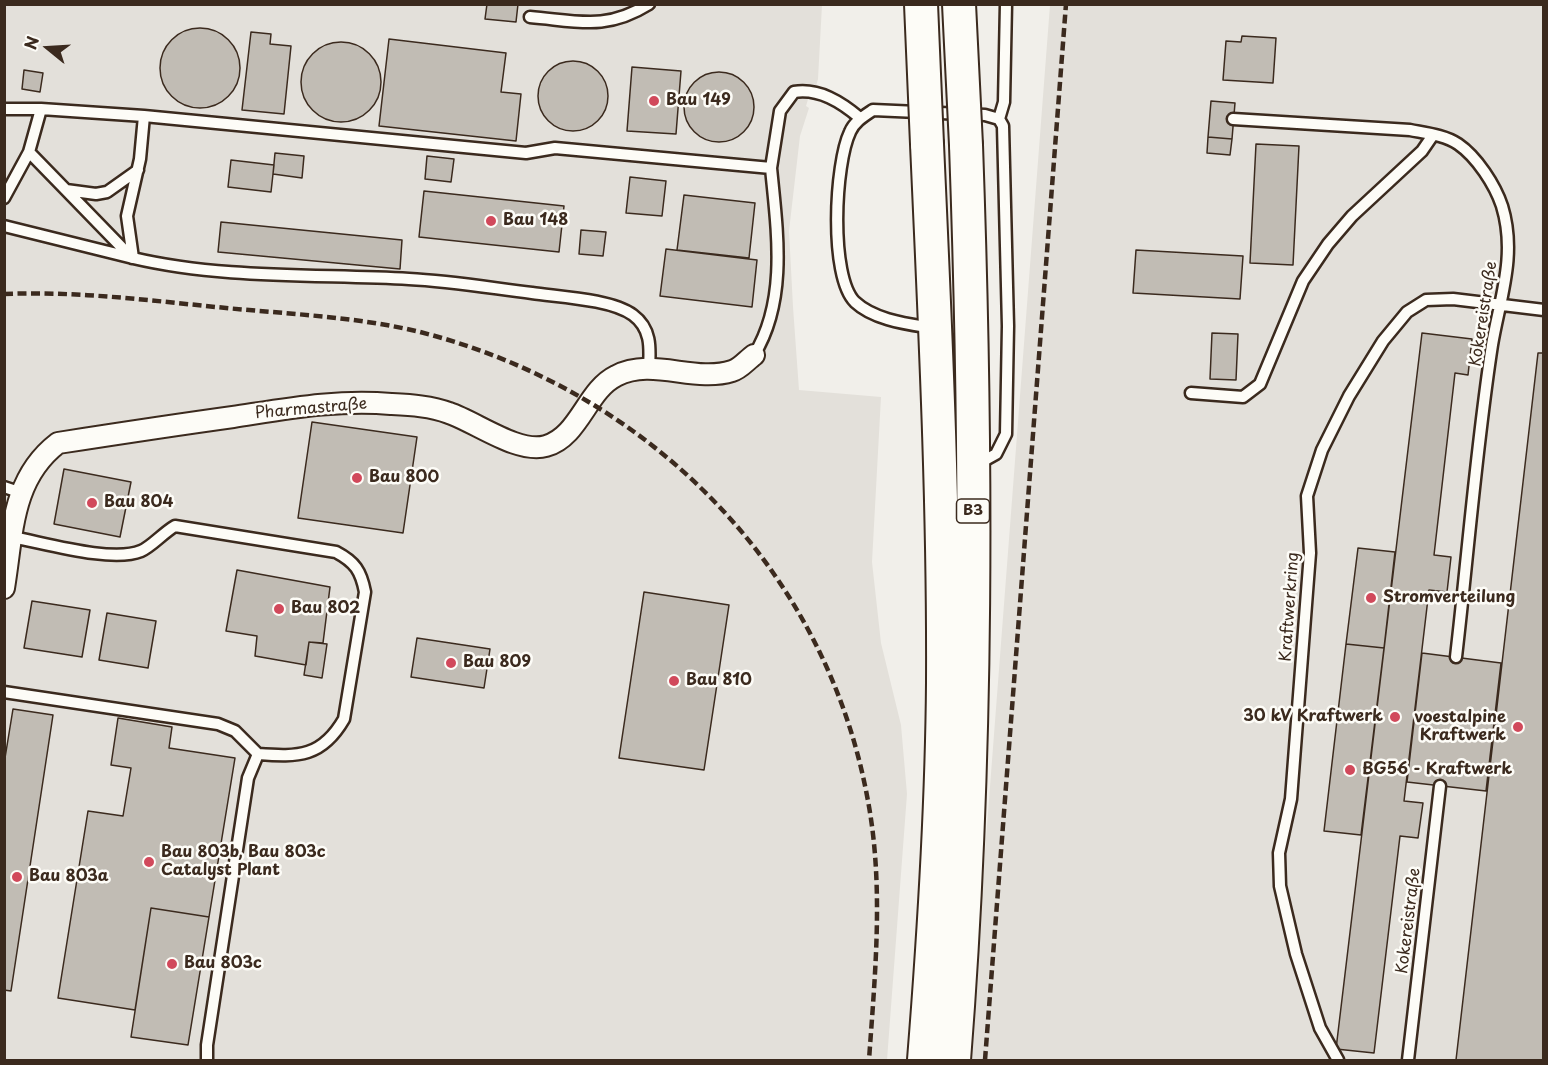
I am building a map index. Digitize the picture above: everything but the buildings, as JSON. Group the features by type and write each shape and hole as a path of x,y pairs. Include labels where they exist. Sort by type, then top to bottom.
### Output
{"main road":[{"name":"B3","path":"921,4 941,480 943,683 937,862 924,1060"},
{"name":"B3","path":"954,1060 971,777 974,678 973,339 960,4"}],"street":[{"name":"Pharmastraße","path":"4,588 12,537 12,490 42,455 58,443 309,405 357,401 416,406 448,412 514,443 530,447 547,446 564,435 602,386 616,375 640,368 708,376 734,371 754,355"}],"lane":[{"path":"530,17 605,23 627,18 649,4"},
{"path":"999,119 1004,102 1006,4"},
{"path":"754,355 766,336 776,297 778,253 771,168 780,111 794,92 805,90 834,99 860,118"},
{"path":"4,110 41,109 144,116 526,153 555,148 771,168"},
{"path":"4,198 29,152 41,109"},
{"path":"936,328 895,321 867,311 855,302 847,291 839,256 840,189 844,151 850,130 860,118 873,110 985,115 999,119 1003,126 1008,326 1006,434 996,454 973,466"},
{"path":"132,258 127,216 138,170 144,116"},
{"name":"Kokereistraße","path":"1233,119 1410,130 1433,135 1457,143 1474,159 1502,206 1508,234 1509,266 1493,344 1455,657"},
{"path":"1191,393 1243,397 1260,384 1303,281 1328,244 1352,216 1422,151 1433,135"},
{"path":"29,152 132,258"},
{"path":"66,190 96,194 107,192 138,170"},
{"path":"4,226 163,265 257,273 412,279 593,301 633,315 646,329 650,344 649,369"},
{"name":"Kraftwerkring","path":"1338,1060 1320,1028 1306,986 1280,886 1279,854 1291,799 1310,553 1307,496 1322,450 1349,396 1383,341 1407,312 1426,300 1453,299 1544,310"},
{"path":"4,692 218,724 235,731 258,754 288,756 314,752 334,736 344,719 365,592 361,573 351,560 336,552 175,526 160,535 144,550 122,557 12,537"},
{"path":"207,1060 207,1045 248,778 258,754"},
{"name":"Kokereistraße","path":"1408,1060 1440,786"}],"shaded area":[{"path":"5,5 822,5 818,79 813,97 809,96 806,106 809,108 800,136 789,231 793,307 799,390 881,397 872,562 881,643 901,725 907,794 887,1060 5,1060"},
{"path":"1050,5 1543,5 1543,1060 969,1060"}],"railway":[{"path":"985,1060 1066,4"},
{"path":"4,294 31,293 137,299 344,319 420,332 503,359 580,397 651,444 714,501 768,566 812,638 846,716 868,801 876,866 877,930 869,1060"}],"place":[{"name":"Bau 149","path":"654,101"},
{"name":"Bau 148","path":"491,221"},
{"name":"Bau 800","path":"357,478"},
{"name":"Bau 804","path":"92,503"},
{"name":"Stromverteilung","path":"1371,598"},
{"name":"Bau 802","path":"279,609"},
{"name":"Bau 809","path":"451,663"},
{"name":"Bau 810","path":"674,681"},
{"name":"30 kV Kraftwerk","path":"1395,717"},
{"name":"voestalpine Kraftwerk","path":"1518,727"},
{"name":"BG56 - Kraftwerk","path":"1350,770"},
{"name":"Bau 803b, Bau 803c Catalyst Plant","path":"149,862"},
{"name":"Bau 803a","path":"17,877"},
{"name":"Bau 803c","path":"172,964"}]}
